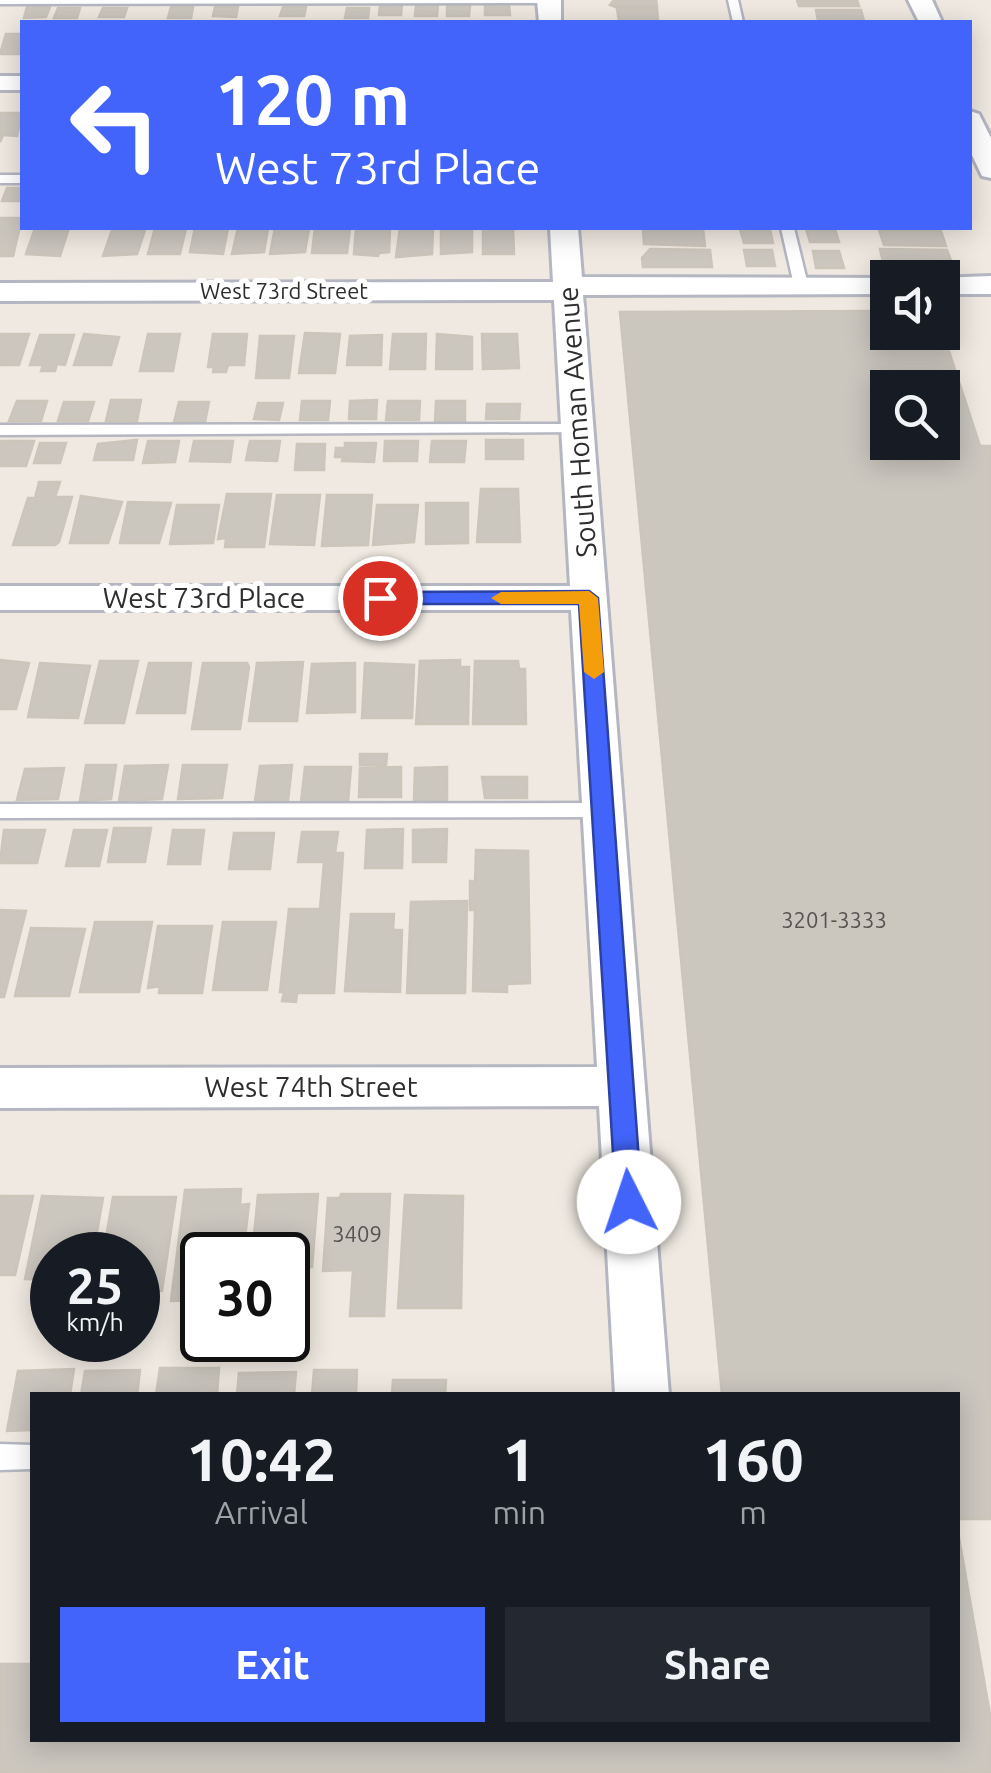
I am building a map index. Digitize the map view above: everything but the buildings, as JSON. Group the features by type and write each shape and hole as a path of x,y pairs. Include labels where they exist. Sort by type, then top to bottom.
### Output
{"street":[{"path":"972,124 991,170"},
{"name":"South Homan Avenue","path":"564,230 642,1392"},
{"name":"West 73rd Street","path":"0,292 870,285"},
{"path":"960,285 991,285"},
{"name":"West 73rd Place","path":"0,598 589,598"},
{"name":"West 74th Street","path":"0,1088 621,1086"}],"lane":[{"path":"0,1 548,0"},
{"path":"787,230 801,285"},
{"path":"0,430 578,429"},
{"path":"0,812 603,810"},
{"path":"0,1457 30,1457"}],"slow traffic":[{"path":"501,598 589,598 594,672"}],"route":[{"path":"380,598 589,598 629,1202"}]}
